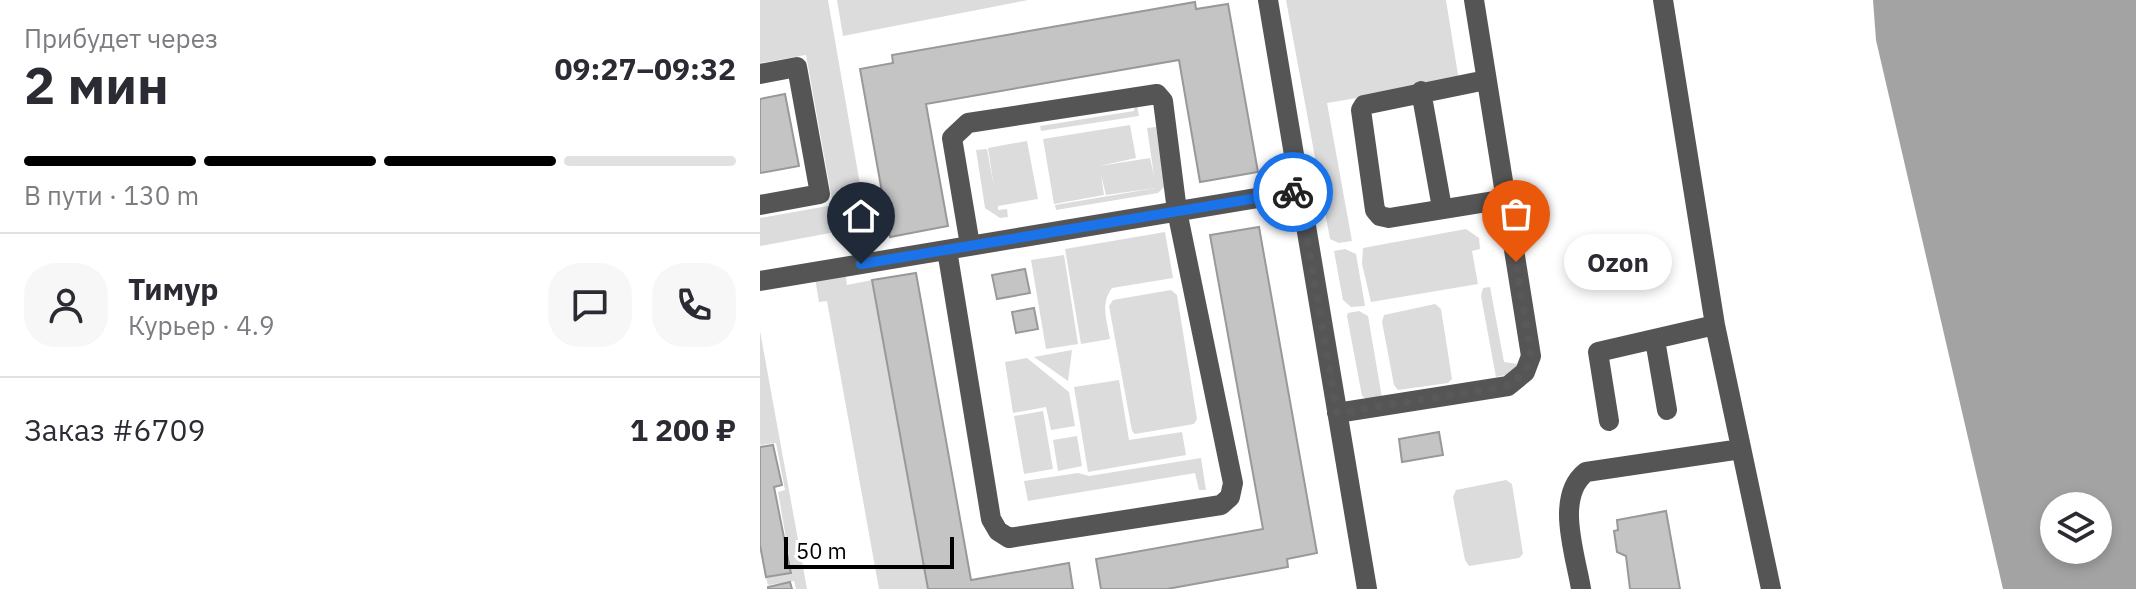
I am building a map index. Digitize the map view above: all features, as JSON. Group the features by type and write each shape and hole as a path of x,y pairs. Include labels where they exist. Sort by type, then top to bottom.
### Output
{"street":[{"path":"1268,0 1367,589"},
{"path":"1337,413 1508,386 1525,372 1531,356 1474,0"},
{"path":"1663,0 1715,325 1771,589"},
{"path":"760,74 797,67 820,194 760,205"},
{"path":"1486,80 1372,102 1361,110 1375,210 1380,216 1389,218 1506,199"},
{"path":"1421,91 1442,208"},
{"path":"947,250 991,519 998,531 1009,538 1221,505 1230,497 1233,483 1177,211 1163,101 1157,94 968,123 957,130 952,138 970,245"},
{"path":"760,281 1299,191"},
{"path":"1609,421 1598,352 1715,325"},
{"path":"1655,340 1667,410"},
{"path":"1581,589 1569,516 1569,502 1578,478 1586,472 1657,459 1741,449"}],"shaded area":[{"path":"760,0 828,0 866,219 862,227 760,246 760,218 833,205 806,55 760,63"},
{"path":"837,0 1028,0 843,36"},
{"path":"1286,0 1446,0 1459,81 1327,103 1352,241 1339,243 1330,239"},
{"path":"1873,0 2136,0 2136,589 2003,589 1876,40"},
{"path":"1136,101 1139,116 1041,131 1040,126 1134,111"},
{"path":"1130,125 1136,158 1099,166 1150,158 1154,176 1147,128 1156,127 1165,186 1158,193 1056,210 1055,205 1156,188 1106,195 1101,175 1104,195 1054,204 1043,139"},
{"path":"1027,141 1038,199 998,206 998,210 1007,209 1008,217 1000,218 985,208 976,150 987,149 994,187 988,148"},
{"path":"1466,229 1479,238 1480,249 1472,251 1478,284 1371,302 1362,264 1363,248"},
{"path":"1165,232 1173,278 1112,288 1105,306 1110,339 1081,344 1065,249"},
{"path":"1345,249 1356,254 1365,306 1351,307 1343,300 1334,251"},
{"path":"1064,255 1078,344 1046,349 1031,260"},
{"path":"845,272 847,285 872,280 928,589 879,589 827,301 819,302 815,278"},
{"path":"1490,287 1504,362 1518,364 1515,373 1496,377 1481,296 1483,288"},
{"path":"1171,290 1177,295 1197,419 1194,424 1135,434 1109,306 1113,300"},
{"path":"1435,304 1441,309 1452,379 1448,383 1398,390 1394,385 1382,322 1384,315"},
{"path":"1359,311 1368,316 1382,398 1370,402 1362,396 1347,316"},
{"path":"760,331 807,589 796,589 794,581 768,585 766,578 792,573 778,492 785,490 776,443 760,445"},
{"path":"1072,350 1068,381 1034,357"},
{"path":"1027,358 1069,392 1075,426 1051,430 1046,407 1013,413 1005,362"},
{"path":"1119,380 1129,440 1182,432 1186,455 1088,472 1074,387"},
{"path":"1043,411 1053,469 1024,474 1014,416"},
{"path":"1077,436 1082,466 1058,471 1053,440"},
{"path":"1201,458 1206,490 1199,490 1195,473 1028,501 1024,481 1078,473 1089,476"},
{"path":"1506,480 1512,484 1523,554 1519,558 1469,566 1465,560 1453,497 1456,490"}],"building":[{"path":"1195,2 1196,9 1228,4 1258,172 1200,182 1179,60 926,104 948,226 890,237 860,69 893,63 892,55"},
{"path":"785,94 799,166 760,173 760,99"},
{"path":"1259,227 1317,553 1287,559 1288,567 1167,589 1101,589 1096,559 1263,529 1210,235"},
{"path":"1025,269 1030,293 997,299 992,275"},
{"path":"916,273 971,580 1069,563 1073,589 928,589 872,280"},
{"path":"1034,308 1038,329 1016,333 1012,312"},
{"path":"1439,432 1443,455 1402,462 1399,439"},
{"path":"773,445 782,485 774,487 791,573 766,577 760,545 760,447"},
{"path":"1666,511 1680,589 1630,589 1626,556 1617,552 1614,531 1618,530 1617,520"},
{"path":"790,582 792,589 768,589 768,587"}],"way so far":[{"path":"1293,192 1299,191 1337,413 1508,386 1525,372 1531,356 1516,262"}],"place":[{"name":"Ozon","path":"1516,262"}],"route":[{"path":"861,264 1293,192"}]}
